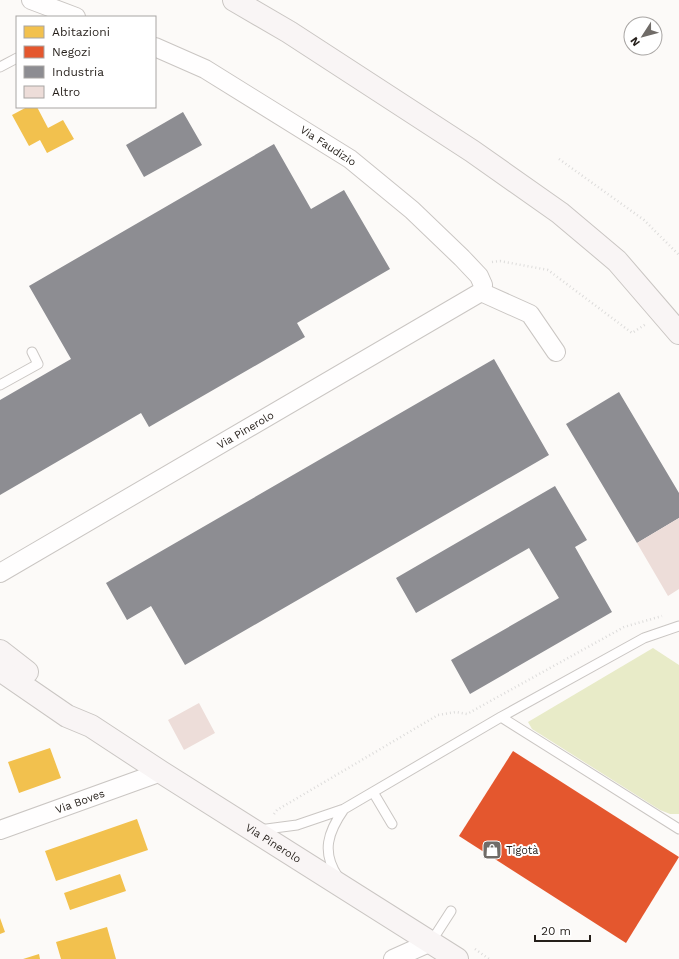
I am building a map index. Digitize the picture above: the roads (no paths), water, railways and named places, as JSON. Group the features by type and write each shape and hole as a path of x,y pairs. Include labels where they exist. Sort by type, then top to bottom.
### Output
{"main road":[{"path":"234,0 290,32 472,151 560,213 617,261 679,332"},
{"name":"Via Pinerolo","path":"0,651 11,661 60,695 91,726"},
{"name":"Via Pinerolo","path":"0,670 67,716 91,726 161,772 263,824 345,889 457,959"}],"street":[{"path":"31,0 73,16"},
{"name":"Via Faudizio","path":"156,47 205,69 350,159 412,210 476,278"},
{"path":"476,278 530,314 556,352"},
{"name":"Via Pinerolo","path":"3,573 476,278"},
{"name":"Via Boves","path":"0,830 161,772"},
{"path":"393,959 431,942"}],"lane":[{"path":"0,67 16,59"},
{"path":"0,385 38,364 32,352"},
{"path":"263,824 297,825 344,809 501,717 644,638 679,626"},
{"path":"501,717 679,829"},
{"path":"373,792 392,824"},
{"path":"344,809 331,829 328,852 332,869 345,889"},
{"path":"431,942 451,911"}],"place":[{"name":"Tigotà","path":"492,850"}]}
